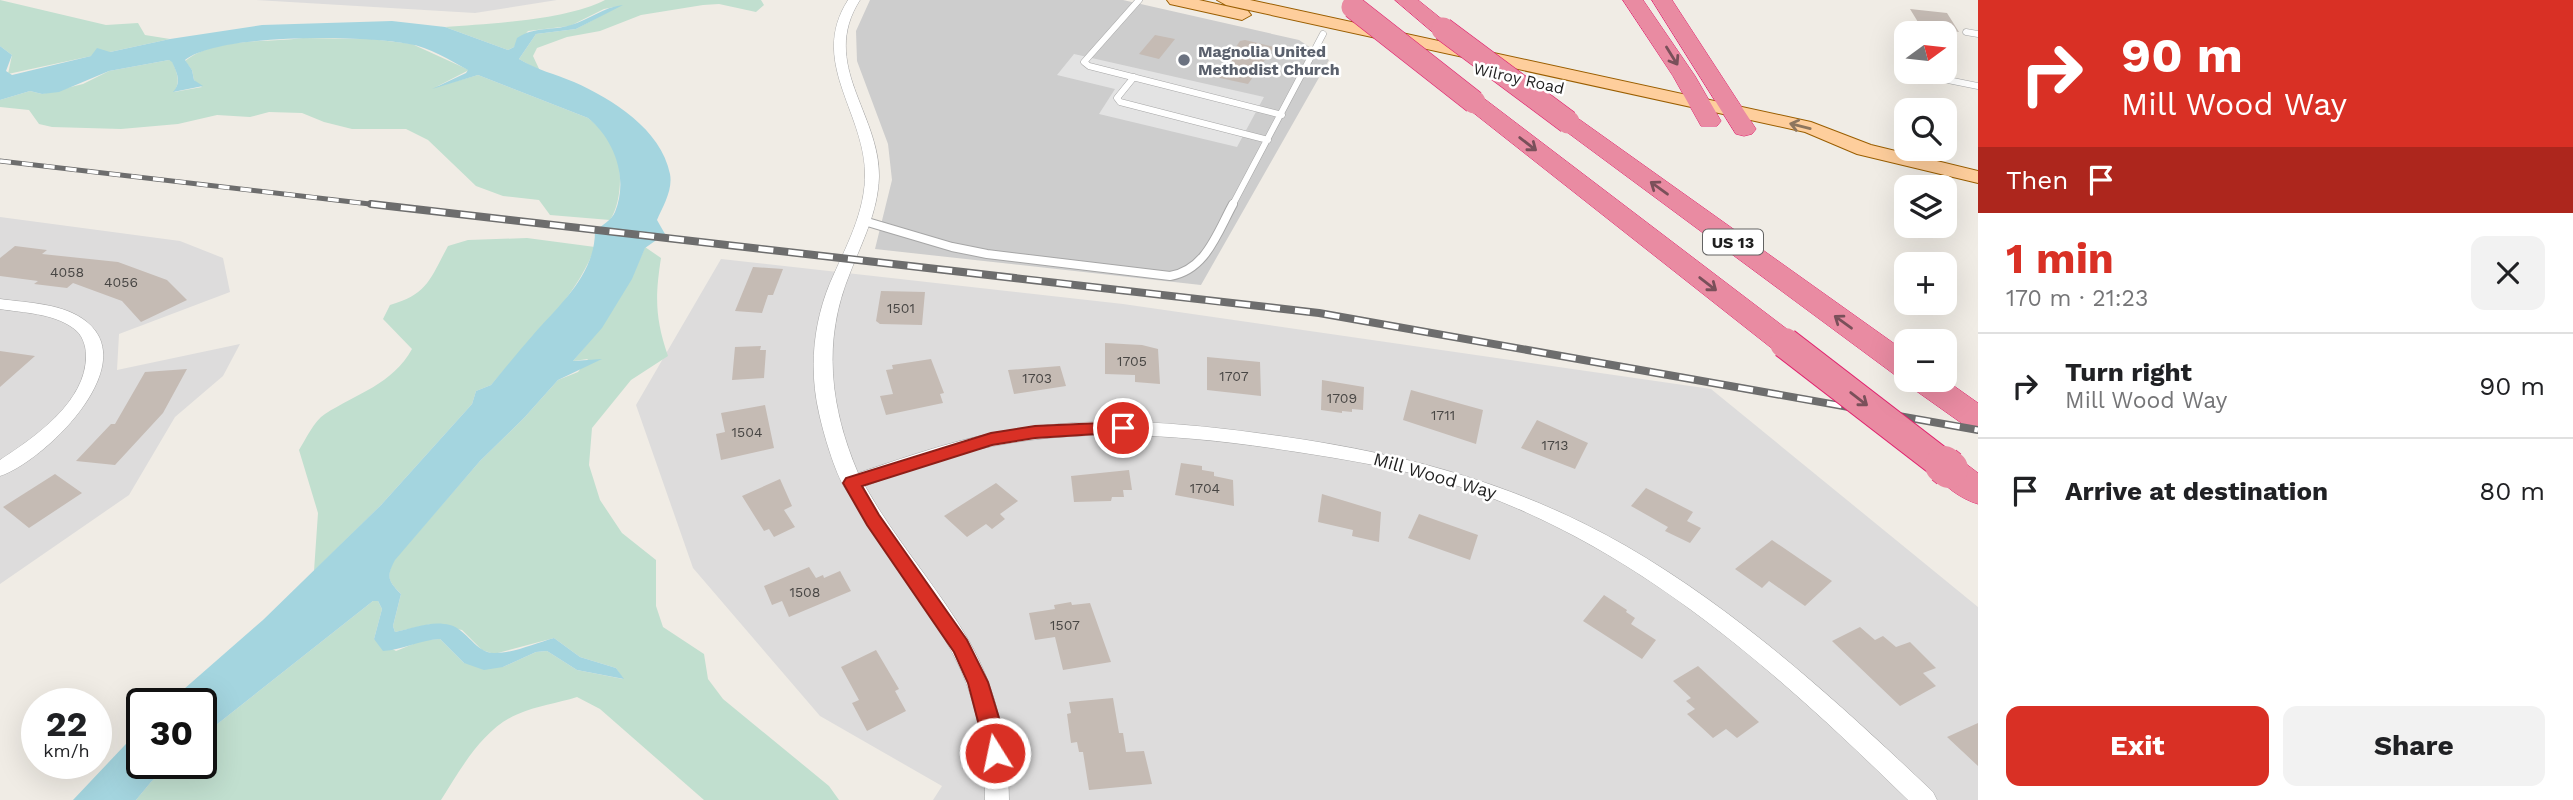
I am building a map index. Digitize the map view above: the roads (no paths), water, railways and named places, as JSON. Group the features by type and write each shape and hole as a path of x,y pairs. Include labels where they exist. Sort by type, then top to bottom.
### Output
{"highway":[{"name":"US 13","path":"1405,0 1894,359"},
{"path":"1415,0 1443,29"},
{"path":"1633,0 1653,26 1705,113"},
{"path":"1662,0 1739,120"},
{"name":"US 13","path":"1347,2 1978,491"},
{"name":"US 13","path":"1940,392 1978,419"}],"main road":[{"name":"Wilroy Road","path":"1176,0 1323,34 1739,120 1819,146 1864,150 1978,177"},
{"name":"Wilroy Road","path":"1226,0 1705,113"}],"street":[{"path":"854,0 842,20 838,51 840,65 870,154 871,196 864,221 831,303 824,332 822,363 829,416 852,483 873,520 960,646 978,682 992,731 998,775 997,800"},
{"path":"0,304 64,316 81,326 92,340 95,358 90,380 75,406 50,433 0,469"},
{"name":"Mill Wood Way","path":"852,483 991,439 1046,431 1131,428 1200,431 1332,450 1452,477 1551,516 1671,584 1772,659 1854,731 1925,800"}],"lane":[{"path":"1139,0 1084,62 1089,66 1282,115"},
{"path":"1966,32 1978,34"},
{"path":"864,221 952,247 987,254 1170,276 1183,274 1200,263 1282,115 1323,34"},
{"path":"1134,77 1117,98 1120,102 1268,141"},
{"path":"1957,82 1978,86"}],"water":[{"path":"623,5 576,29 536,34 519,59 604,97 633,118 657,143 665,158 671,180 665,204 657,220 665,234 645,248 632,279 602,328 573,361 602,359 558,380 480,461 395,560 390,575 393,586 401,594 393,626 395,632 429,624 450,625 482,650 495,653 517,650 554,638 580,657 616,668 624,679 577,670 547,651 536,652 503,667 484,670 464,663 440,639 383,651 374,639 382,609 378,601 373,601 217,724 217,688 185,688 263,620 381,505 472,404 476,391 491,385 574,288 589,261 595,231 615,212 620,186 616,160 605,137 588,118 478,75 432,89 468,70 432,51 409,44 360,39 293,38 228,45 203,51 185,60 192,70 194,80 203,86 173,92 178,77 169,60 109,71 59,92 42,94 30,91 0,100 0,46 12,55 6,71 12,75 91,56 97,48 110,52 170,39 262,25 392,21 445,27 508,50 514,47 517,38 524,34 571,25 609,8"},
{"path":"126,744 126,779 154,779 136,800 73,800 93,779 112,779 112,759"}],"railway":[{"path":"0,161 387,206"},
{"path":"371,204 1319,313 1978,430"}],"place":[{"name":"Magnolia United Methodist Church","path":"1184,60"}]}
